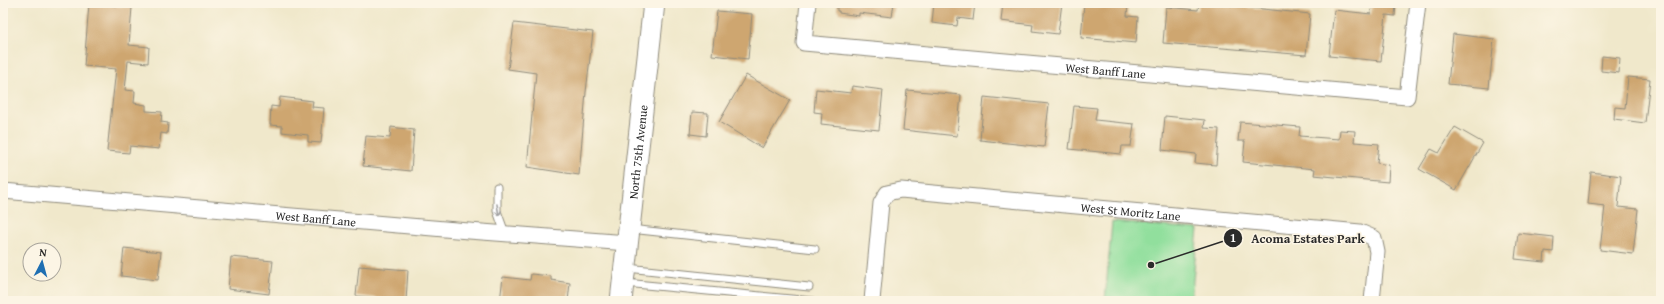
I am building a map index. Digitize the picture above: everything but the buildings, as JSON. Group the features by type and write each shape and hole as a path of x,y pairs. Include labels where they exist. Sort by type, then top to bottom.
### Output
{"main road":[{"name":"North 75th Avenue","path":"623,284 654,3"}],"street":[{"name":"West Banff Lane","path":"808,3 804,43 1407,96 1418,3"},
{"name":"West St Moritz Lane","path":"872,301 881,204 887,193 901,190 1360,232 1374,238 1377,252 1372,301"},
{"name":"West Banff Lane","path":"3,191 456,230 505,233 629,236"}],"lane":[{"path":"497,187 497,211 505,233"},
{"path":"629,236 815,249"},
{"path":"623,284 809,287"},
{"path":"623,284 812,301"}],"green space":[{"path":"1112,222 1198,229 1191,301 1105,301"}],"place":[{"name":"Acoma Estates Park","path":"1151,265"}]}
